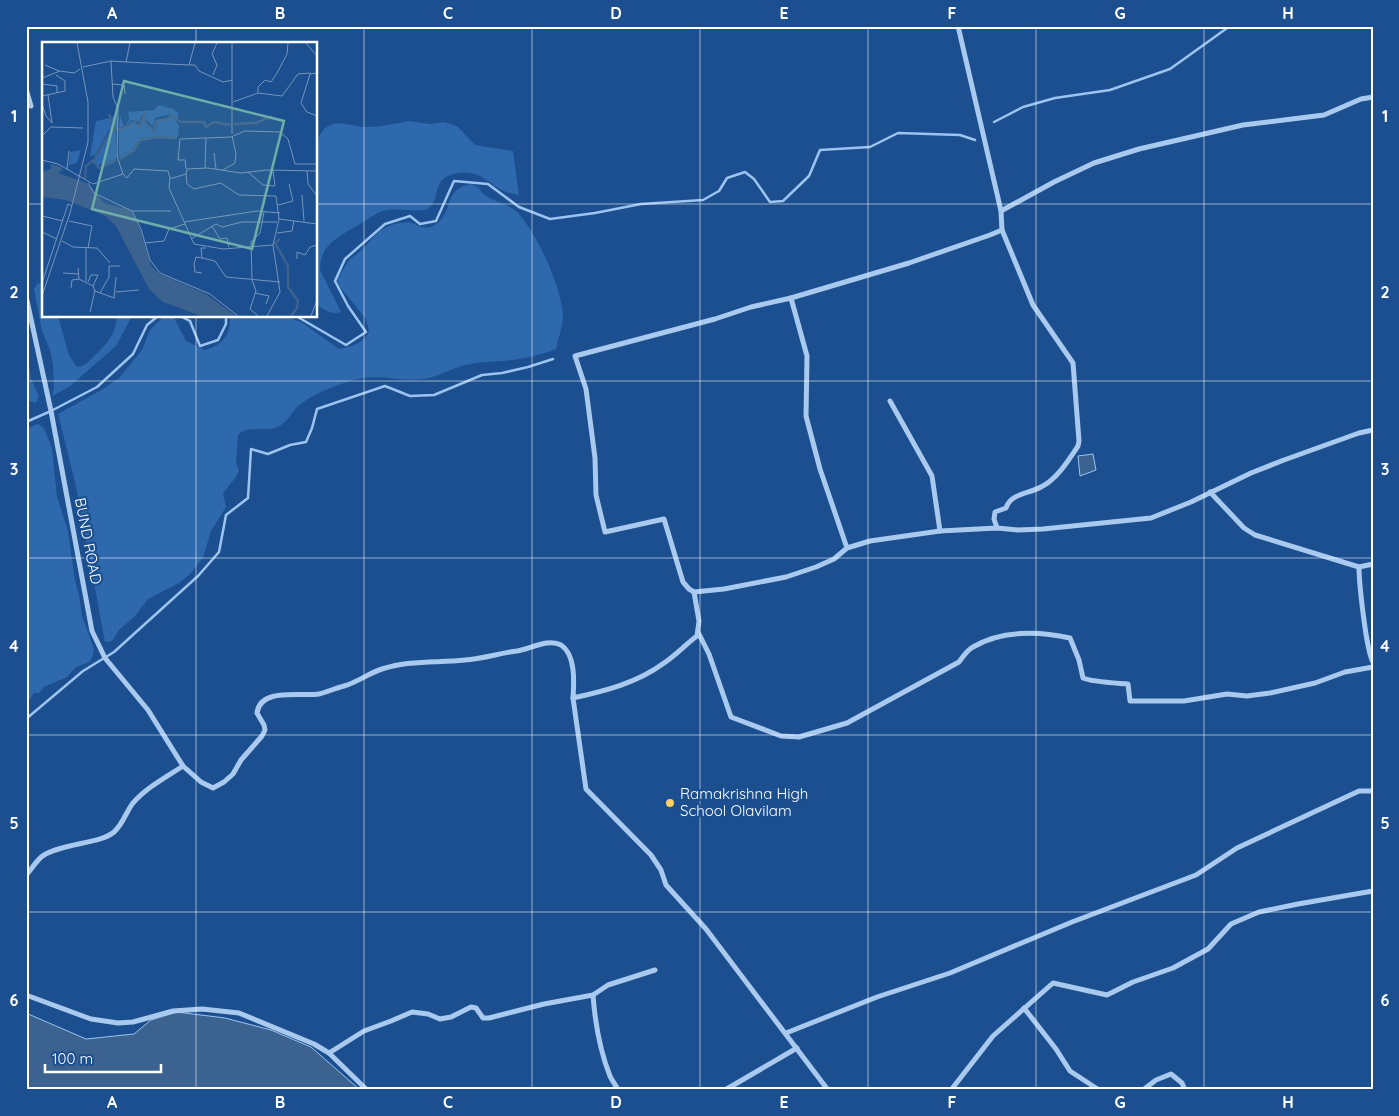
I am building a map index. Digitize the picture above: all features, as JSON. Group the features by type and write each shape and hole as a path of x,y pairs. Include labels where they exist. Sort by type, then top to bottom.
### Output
{"street":[{"path":"958,26 1001,212 1002,230 1033,305 1074,363 1078,446 1053,479 1040,488 1013,498 1008,502 1006,508 996,512 994,519 997,528"},
{"path":"26,89 31,106"},
{"path":"1001,212 1054,182 1094,163 1140,149 1243,125 1324,114 1361,99 1373,97"},
{"path":"1002,230 909,264 791,298 751,307 715,319 575,356 586,389 595,458 596,495 605,532 664,520 683,582 694,592 786,577 816,567 834,559 847,548 870,541 940,531 997,528 1043,529 1151,518 1284,460 1359,433 1373,430"},
{"name":"BUND ROAD","path":"26,296 51,411 92,631 105,658 148,710 183,766 207,786 213,788 220,785 232,774 241,760 262,736 265,730 264,725 257,713 259,704 265,699 290,693 318,694 348,685 382,669 418,662 466,660 524,650 548,643 559,644 568,650 574,676 573,698"},
{"path":"791,298 807,356 806,416 823,477 847,548"},
{"path":"890,401 932,476 940,531"},
{"path":"1210,492 1244,528 1255,535 1359,567 1373,564"},
{"path":"1359,567 1368,650 1373,662"},
{"path":"694,592 699,621 697,636 665,663 626,684 602,692 573,698 586,789 651,855 661,870 666,885 706,929 828,1090"},
{"path":"698,631 709,654 731,716 781,736 790,737 807,735 848,723 959,662 971,648 987,640 1008,636 1050,634 1070,638 1079,660 1083,678 1090,681 1128,684 1130,701 1184,701 1226,694 1247,696 1270,693 1314,683 1344,672 1373,667"},
{"path":"26,875 42,856 76,844 106,838 114,832 127,816 132,804 148,789 183,766"},
{"path":"786,1033 877,997 950,973 1072,922 1196,875 1236,848 1359,791 1373,791"},
{"path":"951,1090 993,1036 1053,983 1107,995 1133,982 1173,968 1208,949 1231,924 1259,912 1373,891"},
{"path":"329,1053 364,1031 412,1012 428,1014 440,1019 451,1017 471,1007 476,1008 483,1018 489,1018 551,1002 594,995 608,985 655,970"},
{"path":"594,995 598,1031 605,1062 618,1090"},
{"path":"26,996 91,1019 118,1023 133,1022 183,1010 202,1009 239,1013 314,1044 329,1053 367,1090"},
{"path":"1024,1008 1070,1071 1099,1090"},
{"path":"725,1090 797,1048"},
{"path":"1143,1090 1156,1080 1171,1074 1182,1083 1185,1090"}],"shaded area":[{"path":"408,121 430,124 444,122 457,126 475,145 513,151 519,195 498,188 479,175 459,173 450,175 440,183 433,204 429,208 425,210 392,209 383,211 339,237 327,247 323,254 320,270 341,312 334,313 318,305 318,139 327,127 333,124 340,123 363,127 382,126"},
{"path":"471,184 478,187 486,196 514,210 534,235 553,276 561,303 563,319 556,349 539,355 507,361 470,364 423,379 407,380 374,377 358,379 327,389 305,401 278,427 273,429 252,429 242,432 238,435 236,464 239,470 236,477 223,493 226,507 211,531 203,558 190,574 179,583 148,599 135,616 119,630 112,641 105,642 94,583 89,570 76,486 58,414 119,378 142,350 150,330 162,318 174,318 186,341 205,350 217,345 225,338 229,329 230,318 290,318 301,322 339,349 357,344 364,339 369,331 366,319 340,287 337,280 349,260 382,230 394,224 409,222 425,227 435,225 445,214 452,196 462,187"},
{"path":"38,283 42,285 42,318 59,318 69,355 77,367 88,362 108,342 115,328 117,318 131,318 116,346 69,387 52,396 54,388 53,365 50,350 42,331 34,289"},
{"path":"26,345 31,379 39,396 36,403 26,400"},
{"path":"38,424 44,428 52,449 57,497 68,531 82,616 94,649 93,656 89,662 76,667 67,677 44,687 39,693 34,693 26,705 26,429"},
{"path":"1093,454 1096,470 1080,476 1078,456"},
{"path":"177,1012 225,1018 271,1030 311,1047 360,1090 26,1090 26,1013 86,1039 134,1034 151,1020"}],"waterway":[{"path":"994,122 1023,107 1055,98 1110,90 1170,69 1230,26"},
{"path":"299,318 346,345 366,332 348,306 335,281 345,259 385,224 410,216 420,224 436,221 454,181 488,184 519,207 550,219 641,204 703,200 719,191 727,178 745,172 754,179 770,202 783,201 809,176 820,150 870,147 898,133 960,135 975,140"},
{"path":"26,422 97,387 133,354 147,325 156,318"},
{"path":"184,318 190,321 200,346 218,340 226,324 226,318"},
{"path":"26,719 83,671 114,652 198,576 219,552 226,515 248,498 251,449 268,454 290,445 306,442 317,409 385,386 410,396 434,395 482,375 502,373 553,359"}],"place":[{"name":"Ramakrishna High School Olavilam","path":"670,803"}]}
